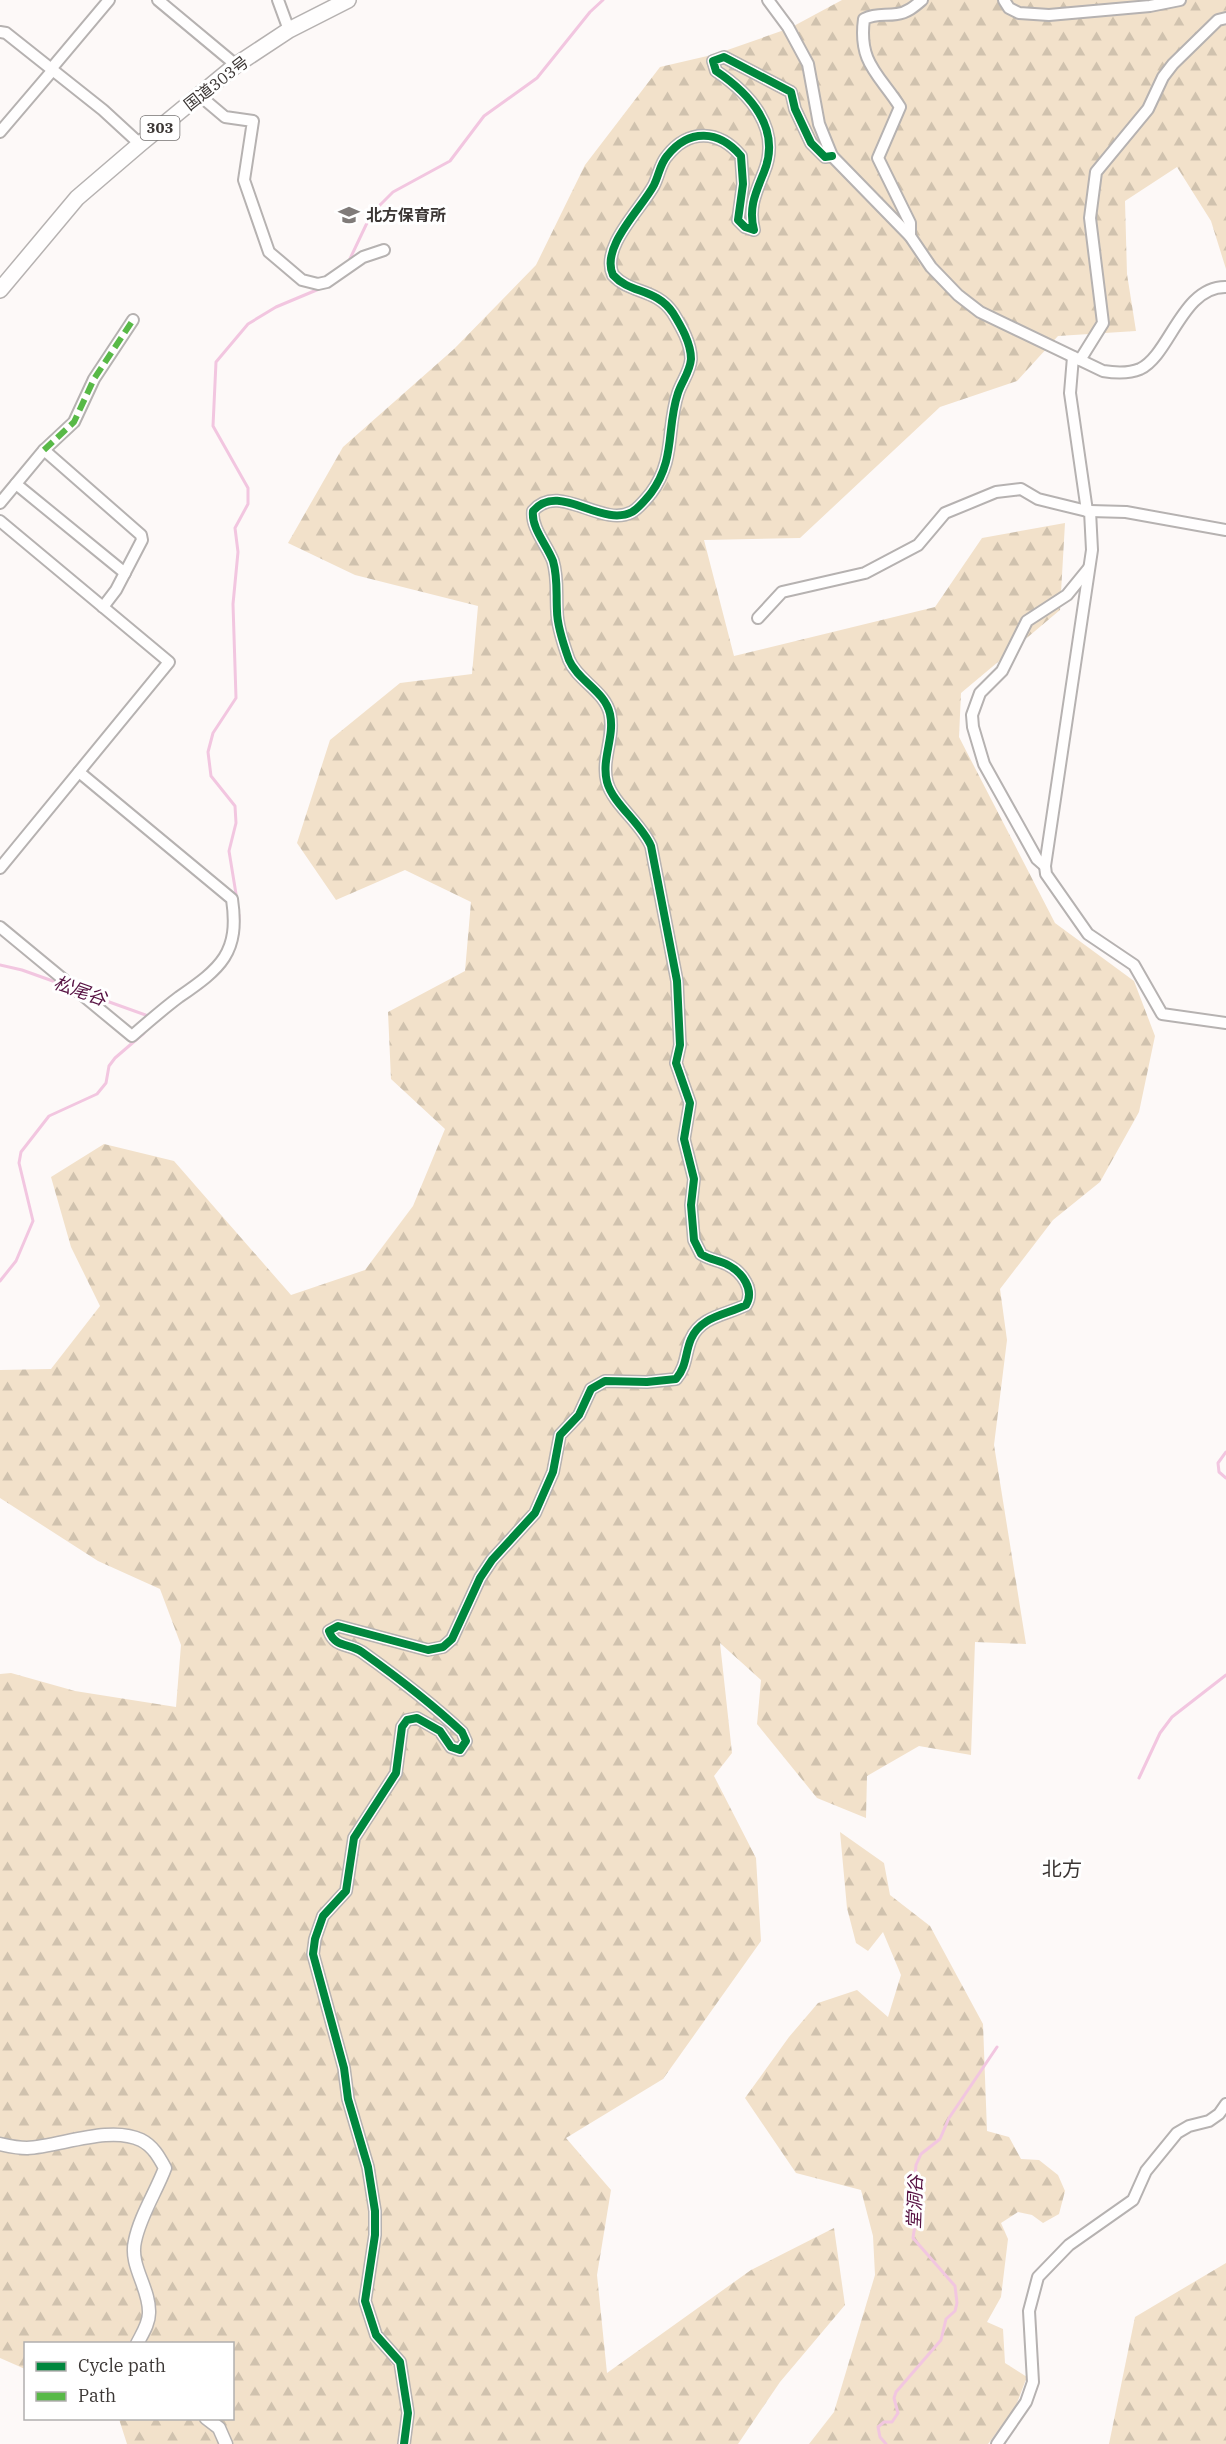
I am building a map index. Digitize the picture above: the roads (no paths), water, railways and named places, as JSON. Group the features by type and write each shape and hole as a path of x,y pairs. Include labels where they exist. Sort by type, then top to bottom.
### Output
{"highway":[{"name":"国道303号","path":"0,290 77,198 140,144 236,65 289,30 348,0"}],"main road":[{"path":"0,2144 25,2148 91,2136 125,2136 141,2140 155,2151 165,2168 134,2242 134,2260 146,2289 149,2312 147,2324 138,2342"},
{"path":"209,2420 219,2428 226,2444"}],"street":[{"path":"0,132 109,0"},
{"path":"158,0 236,65"},
{"path":"278,0 289,30"},
{"path":"768,0 788,27 808,64 819,124 832,156 910,236 937,273 980,312 1103,371 1118,374 1141,369 1192,303 1208,291 1226,287"},
{"path":"910,236 910,223 878,158 900,107 878,80 867,59 862,39 864,19 876,14 897,14 909,10 922,0"},
{"path":"1004,0 1009,8 1028,15 1150,6 1180,0"},
{"path":"1226,18 1218,20 1173,64 1163,76 1149,109 1096,172 1090,218 1103,323 1076,358 1070,393 1089,511 1089,567 1045,867 1046,874 1088,934 1134,965 1162,1014 1226,1023"},
{"path":"0,32 6,33 140,144"},
{"path":"404,2444 408,2413 400,2362 376,2335 366,2312 367,2274 375,2235 371,2185 366,2157 348,2099 342,2061 318,1975 314,1954 315,1939 323,1916 346,1891 354,1838 396,1773 402,1727 407,1720 417,1718 440,1731 451,1747 460,1750 466,1741 462,1732 411,1688 357,1648 332,1640 329,1631 338,1626 428,1650 443,1647 452,1639 460,1626 480,1578 492,1560 535,1513 553,1472 560,1436 579,1415 591,1389 605,1381 655,1382 676,1379 685,1366 691,1339 697,1329 705,1321 746,1305 750,1293 746,1283 734,1269 701,1254 694,1240 691,1205 694,1179 684,1139 690,1103 676,1063 680,1045 678,981 651,846 644,831 607,783 610,714 606,703 570,661 557,613 555,570 550,554 533,520 532,511 539,504 548,502 572,503 615,516 631,512 644,501 663,476 677,394 689,370 689,346 674,315 658,297 623,285 613,275 611,256 626,224 653,186 666,156 680,142 698,134 710,134 723,140 741,156 743,184 738,220 745,227 754,230 750,213 768,160 765,123 739,86 716,71 713,61 724,57 757,76 784,86 791,92 795,109 811,143 825,157 832,156"},
{"path":"200,95 225,117 253,121 244,180 263,242 269,252 302,280 310,284 327,282 363,257 384,250"},
{"path":"0,503 44,450 74,422 94,379 133,320"},
{"path":"44,450 141,535 142,540 125,573 103,607"},
{"path":"16,484 125,573"},
{"path":"758,618 782,592 857,577 924,541 945,513 996,492 1020,489 1038,500 1089,511 1126,512 1226,530"},
{"path":"0,521 169,662 0,868"},
{"path":"1045,867 1037,859 984,764 973,728 972,715 980,693 1002,671 1027,621 1067,595 1089,567"},
{"path":"0,927 132,1036 178,998 208,978 225,959 234,937 236,919 232,898 79,772"},
{"path":"997,2444 1026,2402 1033,2382 1029,2312 1038,2277 1069,2245 1133,2200 1146,2171 1177,2133 1189,2126 1209,2121 1219,2114 1226,2104"}],"waterway":[{"path":"348,263 366,225 378,207 393,192 450,161 484,116 537,78 590,12 603,0"},
{"path":"237,900 229,851 236,823 235,806 211,776 208,752 213,733 236,698 233,604 238,552 235,528 248,504 248,488 213,426 216,362 248,324 276,307 319,289"},
{"path":"231,955 238,934 239,915"},
{"path":"201,988 226,963"},
{"name":"松尾谷","path":"0,965 64,985"},
{"name":"松尾谷","path":"87,994 151,1017"},
{"path":"0,1281 16,1261 33,1221 19,1163 21,1152 49,1116 97,1094 106,1083 109,1066 115,1058 144,1033"},
{"path":"1226,1452 1218,1463 1219,1472 1226,1478"},
{"name":"堂洞谷","path":"1139,1778 1160,1733 1172,1717 1226,1675"},
{"name":"堂洞谷","path":"886,2444 880,2437 878,2427 884,2422 892,2422 898,2413 894,2398 896,2392 941,2340 946,2319 955,2311 957,2303 955,2286 913,2238 915,2225 912,2209 916,2165 921,2154 940,2139 949,2118 997,2047"}],"place":[{"name":"北方保育所","path":"349,215"}],"district":[{"name":"北方","path":"1062,1869"}]}
